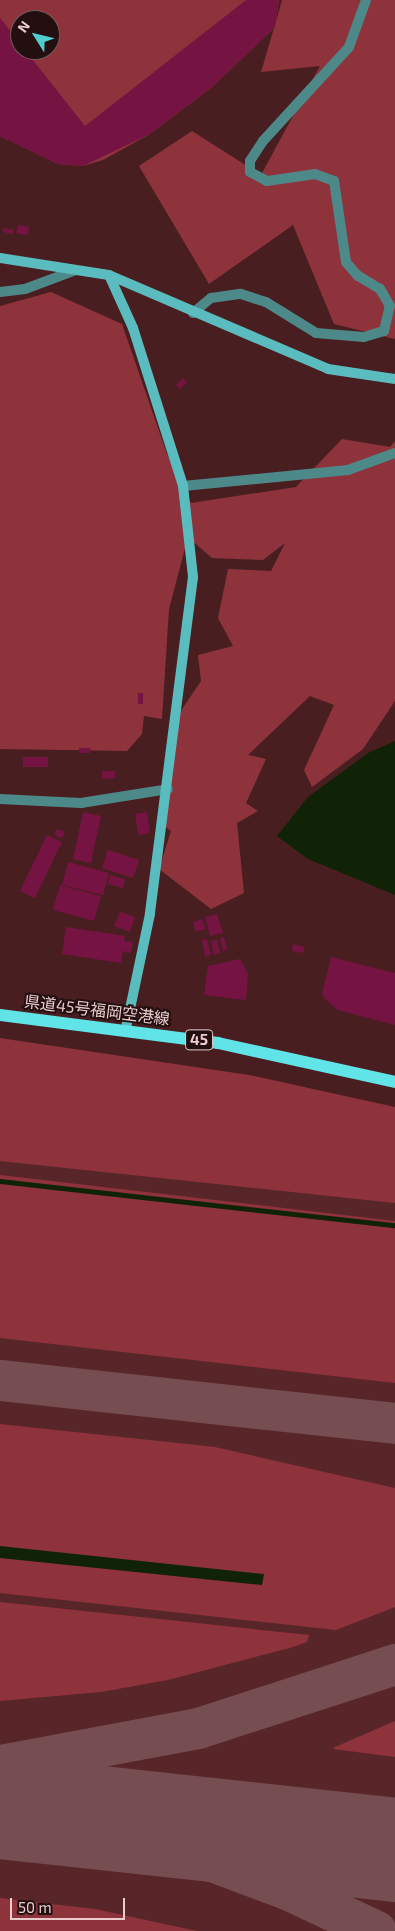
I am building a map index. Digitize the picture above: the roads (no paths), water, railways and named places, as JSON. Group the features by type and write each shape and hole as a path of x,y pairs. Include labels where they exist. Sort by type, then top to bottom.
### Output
{"main road":[{"name":"県道45号福岡空港線","path":"0,1015 126,1028 291,1057 395,1082"}],"street":[{"path":"193,312 211,298 241,294 266,302 316,333 364,337 384,331 390,320 390,306 380,288 358,276 346,262 334,181 315,174 267,181 250,172 250,161 263,141 349,47 366,0"},
{"path":"0,258 109,275 328,369 395,379"},
{"path":"0,292 25,289 76,270"},
{"path":"109,275 133,328 184,486 192,602 150,914 126,1028"},
{"path":"184,486 348,470 395,453"},
{"path":"0,799 81,804 168,789"}],"waterway":[{"path":"0,1181 395,1225"}]}
